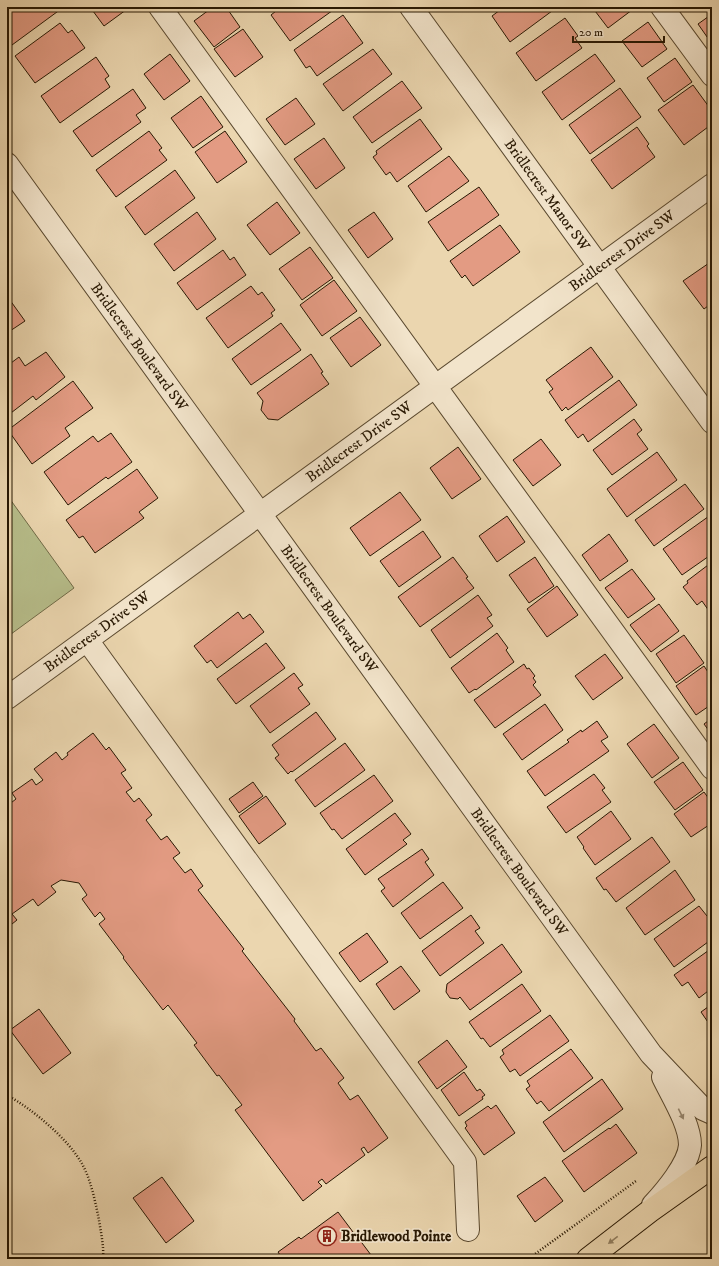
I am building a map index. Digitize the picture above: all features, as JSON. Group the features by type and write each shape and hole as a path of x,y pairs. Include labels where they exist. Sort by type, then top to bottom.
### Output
{"main road":[{"path":"588,1259 712,1167"}],"street":[{"path":"160,7 712,768"},
{"name":"Bridlecrest Manor SW","path":"411,7 712,422"},
{"path":"662,7 712,75"},
{"name":"Bridlecrest Boulevard SW","path":"7,164 651,1054"},
{"name":"Bridlecrest Drive SW","path":"7,698 712,185"},
{"path":"88,640 465,1162 468,1230"},
{"path":"651,1054 703,1109 712,1113"},
{"path":"638,1221 668,1188 681,1169 690,1146 684,1120 651,1054"}],"path":[{"path":"7,1095 19,1102 45,1122 66,1142 80,1161 87,1176 96,1206 104,1249 103,1259"},
{"path":"528,1259 642,1176"}],"green space":[{"path":"7,495 74,588 7,637"}],"building":[{"path":"11,7 60,7 61,9 12,45 7,38 7,10"},
{"path":"90,7 130,7 104,26"},
{"path":"213,7 226,7 240,27 214,47 194,21"},
{"path":"281,7 336,8 290,41 271,15"},
{"path":"504,7 549,7 552,11 510,42 492,16"},
{"path":"592,7 636,7 608,28"},
{"path":"712,14 712,44 698,24"},
{"path":"343,15 363,43 317,76 310,66 306,68 294,50"},
{"path":"565,18 578,36 575,38 582,48 536,81 516,53"},
{"path":"648,22 667,49 642,67 622,41"},
{"path":"60,23 68,33 72,30 85,48 35,83 15,56"},
{"path":"243,29 263,57 235,77 214,49"},
{"path":"373,49 392,74 343,111 323,84"},
{"path":"170,54 190,81 164,100 144,74"},
{"path":"595,54 615,81 562,120 542,92"},
{"path":"96,57 109,76 105,79 110,87 60,123 41,96"},
{"path":"675,58 692,82 664,102 647,78"},
{"path":"402,81 422,108 372,143 353,117"},
{"path":"693,85 712,111 712,124 684,145 658,110"},
{"path":"620,88 641,117 590,154 569,125"},
{"path":"133,89 146,108 136,115 141,122 92,157 73,131"},
{"path":"201,96 223,127 193,148 171,118"},
{"path":"296,98 315,124 285,145 266,119"},
{"path":"420,119 442,149 397,182 390,172 386,175 373,157 377,154 376,151"},
{"path":"637,127 649,144 647,146 655,157 612,189 591,160"},
{"path":"149,131 162,148 159,150 167,160 116,197 96,170"},
{"path":"225,131 247,162 217,183 195,152"},
{"path":"324,138 345,168 316,189 294,159"},
{"path":"449,156 469,181 426,212 408,186"},
{"path":"175,170 195,198 145,235 125,207"},
{"path":"479,187 499,215 448,251 428,222"},
{"path":"277,202 300,233 270,255 247,225"},
{"path":"197,212 216,239 174,271 154,244"},
{"path":"374,212 393,239 368,258 348,230"},
{"path":"500,225 520,252 473,286 465,275 462,278 450,261"},
{"path":"310,247 333,278 302,300 279,269"},
{"path":"223,250 230,260 234,257 246,275 197,310 177,283"},
{"path":"712,261 712,303 704,309 683,281"},
{"path":"334,280 357,311 322,336 300,305"},
{"path":"251,286 258,295 262,292 275,310 271,313 273,316 228,348 206,318"},
{"path":"7,296 25,321 7,333"},
{"path":"360,317 381,345 351,367 330,338"},
{"path":"281,323 301,350 251,385 232,359"},
{"path":"591,347 613,377 568,410 566,407 562,411 549,392 553,389 546,380"},
{"path":"46,352 65,377 36,400 33,396 7,416 7,366 19,357 25,366"},
{"path":"311,354 323,372 321,373 329,384 278,420 268,419 261,410 263,401 257,393"},
{"path":"619,380 637,405 588,442 583,434 578,438 565,420"},
{"path":"73,381 93,408 65,428 70,436 32,464 8,430"},
{"path":"634,419 642,430 637,434 648,449 612,475 593,450"},
{"path":"111,433 132,462 108,479 106,477 68,505 44,472 93,436 98,442"},
{"path":"541,439 561,465 533,486 513,460"},
{"path":"458,447 481,479 452,499 430,468"},
{"path":"657,452 677,480 627,517 607,489"},
{"path":"137,469 158,498 139,512 144,518 95,553 83,536 79,538 66,520"},
{"path":"685,484 704,509 654,546 635,520"},
{"path":"400,492 421,520 370,556 350,528"},
{"path":"712,514 712,554 682,575 663,549"},
{"path":"507,516 525,542 497,562 479,536"},
{"path":"423,531 441,557 399,587 380,561"},
{"path":"609,534 628,561 600,581 582,555"},
{"path":"453,557 468,577 466,578 474,588 420,627 398,597"},
{"path":"535,557 554,586 529,603 509,575"},
{"path":"712,562 712,609 709,611 702,601 697,605 683,587 688,583 687,581"},
{"path":"632,569 655,599 628,618 605,588"},
{"path":"557,586 578,615 547,637 527,609"},
{"path":"478,595 492,615 487,618 493,626 450,658 431,630"},
{"path":"659,604 679,631 651,652 630,625"},
{"path":"238,612 243,619 250,614 264,632 217,668 211,660 207,663 194,646"},
{"path":"497,633 508,648 506,650 514,662 476,690 475,689 469,693 451,668"},
{"path":"684,635 704,663 676,683 656,654"},
{"path":"266,643 285,668 236,704 217,679"},
{"path":"605,654 623,678 593,700 575,676"},
{"path":"524,664 535,676 533,678 536,682 533,685 541,695 495,728 474,700"},
{"path":"704,666 712,678 712,704 696,715 676,686"},
{"path":"294,673 303,685 298,688 310,704 270,733 250,706"},
{"path":"545,704 563,730 522,760 503,734"},
{"path":"316,712 336,739 288,774 275,758 279,755 272,745"},
{"path":"712,718 712,735 704,724"},
{"path":"597,721 608,737 601,741 609,751 545,796 527,771 569,742 567,740 581,730 582,732"},
{"path":"654,724 679,758 652,778 627,744"},
{"path":"93,733 106,750 109,747 126,770 121,773 132,788 126,792 134,802 139,798 152,815 146,820 161,840 167,836 180,853 173,858 185,873 191,869 203,886 198,890 244,949 242,951 295,1019 294,1021 316,1051 321,1048 344,1078 338,1083 350,1100 358,1095 388,1138 368,1153 364,1147 361,1149 365,1155 326,1184 322,1179 318,1182 322,1186 303,1201 235,1110 242,1105 219,1075 217,1076 194,1045 197,1043 168,1005 163,1010 99,924 105,919 100,912 95,917 82,899 87,895 79,883 61,880 51,886 56,892 38,906 33,899 12,914 17,920 7,928 7,806 16,799 12,793 32,779 36,785 43,780 34,769 56,752 62,760 68,755 67,753"},
{"path":"345,743 365,770 315,807 295,780"},
{"path":"683,762 703,790 675,810 654,782"},
{"path":"594,774 605,788 602,790 611,802 566,833 547,807"},
{"path":"374,775 393,801 342,839 334,829 332,830 320,813"},
{"path":"253,782 263,796 239,813 229,799"},
{"path":"704,792 712,803 712,823 691,837 674,814"},
{"path":"266,796 286,824 259,844 239,816"},
{"path":"611,811 631,839 595,865 577,837"},
{"path":"395,813 411,834 403,840 407,844 365,875 346,849"},
{"path":"652,837 670,862 616,902 606,889 604,890 596,878"},
{"path":"422,849 429,859 425,862 434,875 393,907 381,891 385,888 378,879"},
{"path":"675,870 695,900 645,935 626,908"},
{"path":"443,882 463,908 420,939 401,913"},
{"path":"699,906 707,916 710,914 712,917 712,939 674,967 654,939"},
{"path":"471,915 480,928 475,931 484,943 440,976 422,951"},
{"path":"367,933 388,962 360,982 339,953"},
{"path":"502,944 522,972 470,1010 460,997 458,999 450,998 446,992 447,984"},
{"path":"712,948 712,988 699,998 688,982 682,986 674,975"},
{"path":"401,966 420,991 394,1010 376,984"},
{"path":"522,984 541,1011 490,1047 483,1038 481,1039 469,1022"},
{"path":"712,1004 712,1028 701,1012"},
{"path":"39,1009 71,1053 43,1074 10,1030"},
{"path":"550,1015 569,1041 520,1076 515,1069 510,1072 500,1057 504,1054 502,1050"},
{"path":"447,1040 467,1067 437,1089 418,1062"},
{"path":"571,1049 593,1078 549,1111 541,1101 537,1104 526,1089 530,1086 527,1081"},
{"path":"464,1072 477,1091 480,1089 485,1095 482,1097 483,1099 459,1116 441,1090"},
{"path":"602,1079 623,1109 564,1152 543,1122"},
{"path":"496,1105 515,1133 484,1155 465,1128 467,1126 465,1122 488,1106 491,1109"},
{"path":"616,1124 637,1153 584,1192 562,1161"},
{"path":"162,1177 194,1221 166,1243 133,1198"},
{"path":"545,1177 563,1201 535,1222 517,1196"},
{"name":"Bridlewood Pointe","path":"338,1212 353,1232 348,1236 350,1240 356,1235 374,1259 274,1259 280,1255 278,1252 299,1237 301,1239"}],"place":[{"name":"Bridlewood Pointe","path":"327,1236"}]}
